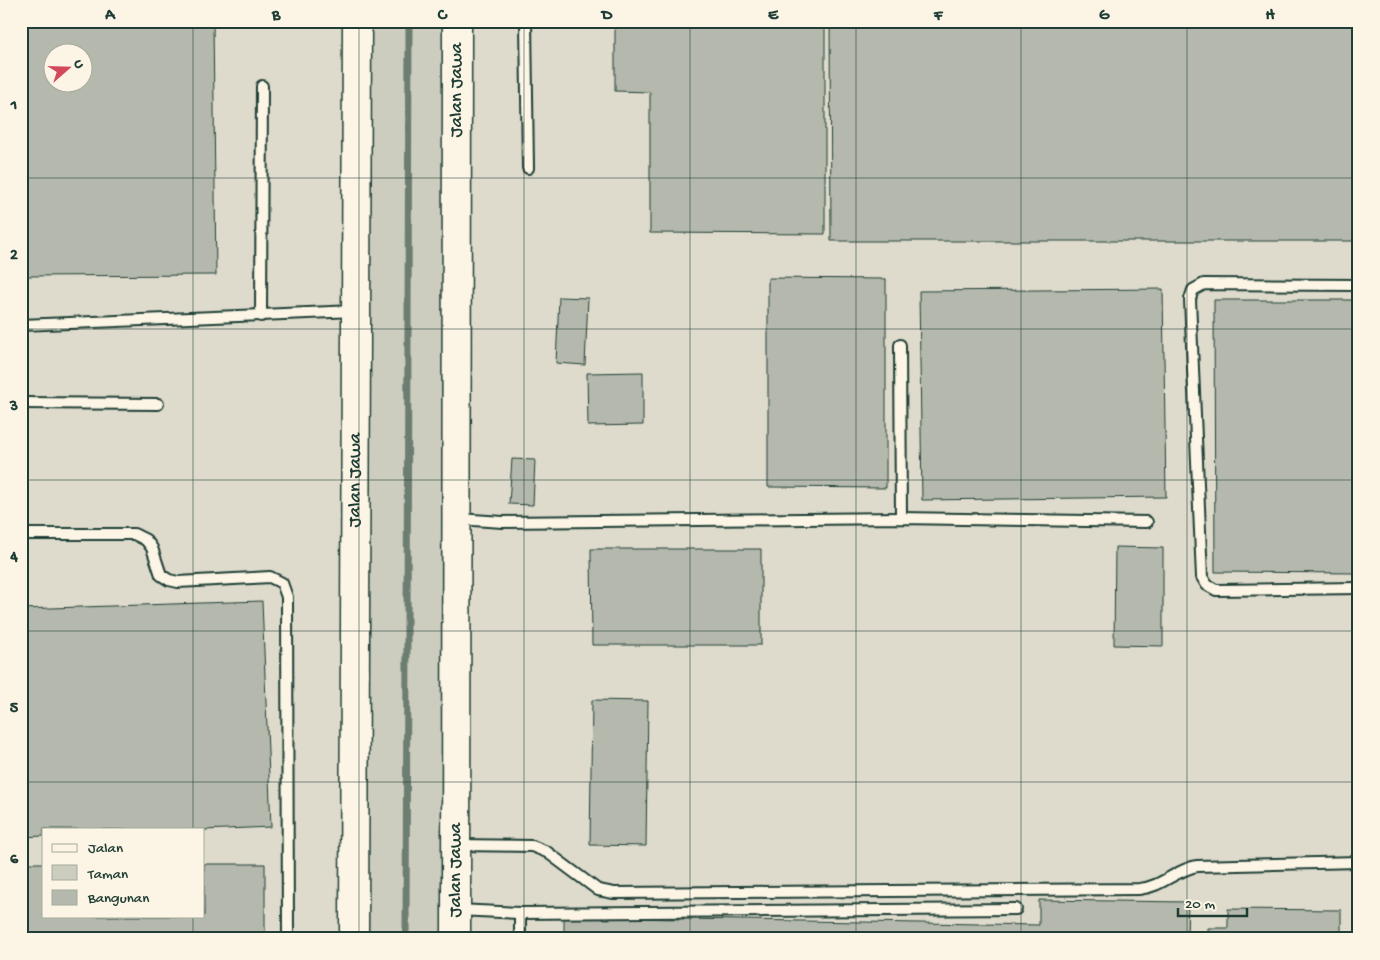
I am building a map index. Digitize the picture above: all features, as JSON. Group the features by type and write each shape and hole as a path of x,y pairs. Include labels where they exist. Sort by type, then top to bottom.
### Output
{"street":[{"name":"Jalan Jawa","path":"354,939 356,21"},
{"name":"Jalan Jawa","path":"456,939 457,21"}],"lane":[{"path":"526,21 528,168"},
{"path":"261,316 262,86"},
{"path":"1359,286 1204,284 1193,290 1190,299 1202,577 1207,585 1216,590 1359,588"},
{"path":"21,325 356,311"},
{"path":"900,345 901,518"},
{"path":"21,403 158,404"},
{"path":"456,519 504,522 901,518 1147,522"},
{"path":"21,534 134,534 146,540 152,548 161,576 169,580 178,582 270,577 282,584 287,597 288,939"},
{"path":"456,845 532,846 547,852 598,890 614,893 1139,889 1150,888 1179,871 1197,866 1359,862"},
{"path":"456,910 520,913 1016,909"},
{"path":"520,913 520,939"}],"shaded area":[{"path":"21,21 1359,21 1359,939 21,939"}],"green space":[{"path":"357,21 457,21 456,939 354,939"}],"building":[{"path":"21,21 213,21 216,275 21,276"},
{"path":"615,21 825,21 825,234 650,233 650,92 615,91"},
{"path":"830,21 1359,21 1359,241 831,241"},
{"path":"768,278 886,279 886,488 768,487"},
{"path":"1163,289 1166,497 922,500 919,291"},
{"path":"559,297 588,298 585,365 556,363"},
{"path":"1214,300 1359,300 1359,573 1215,572"},
{"path":"643,372 643,425 588,426 587,373"},
{"path":"512,459 535,460 533,505 509,504"},
{"path":"1115,547 1163,548 1163,646 1114,645"},
{"path":"591,549 761,549 761,645 592,645"},
{"path":"262,601 271,827 205,830 205,828 42,828 42,836 21,837 21,609"},
{"path":"592,700 648,701 646,846 590,845"},
{"path":"21,863 42,863 42,918 205,918 205,864 265,864 265,939 21,939"},
{"path":"1039,900 1188,902 1187,939 564,939 564,917 1039,925"},
{"path":"1228,909 1341,910 1341,939 1208,939 1208,928 1228,928"}],"waterway":[{"path":"406,939 409,21"}]}
